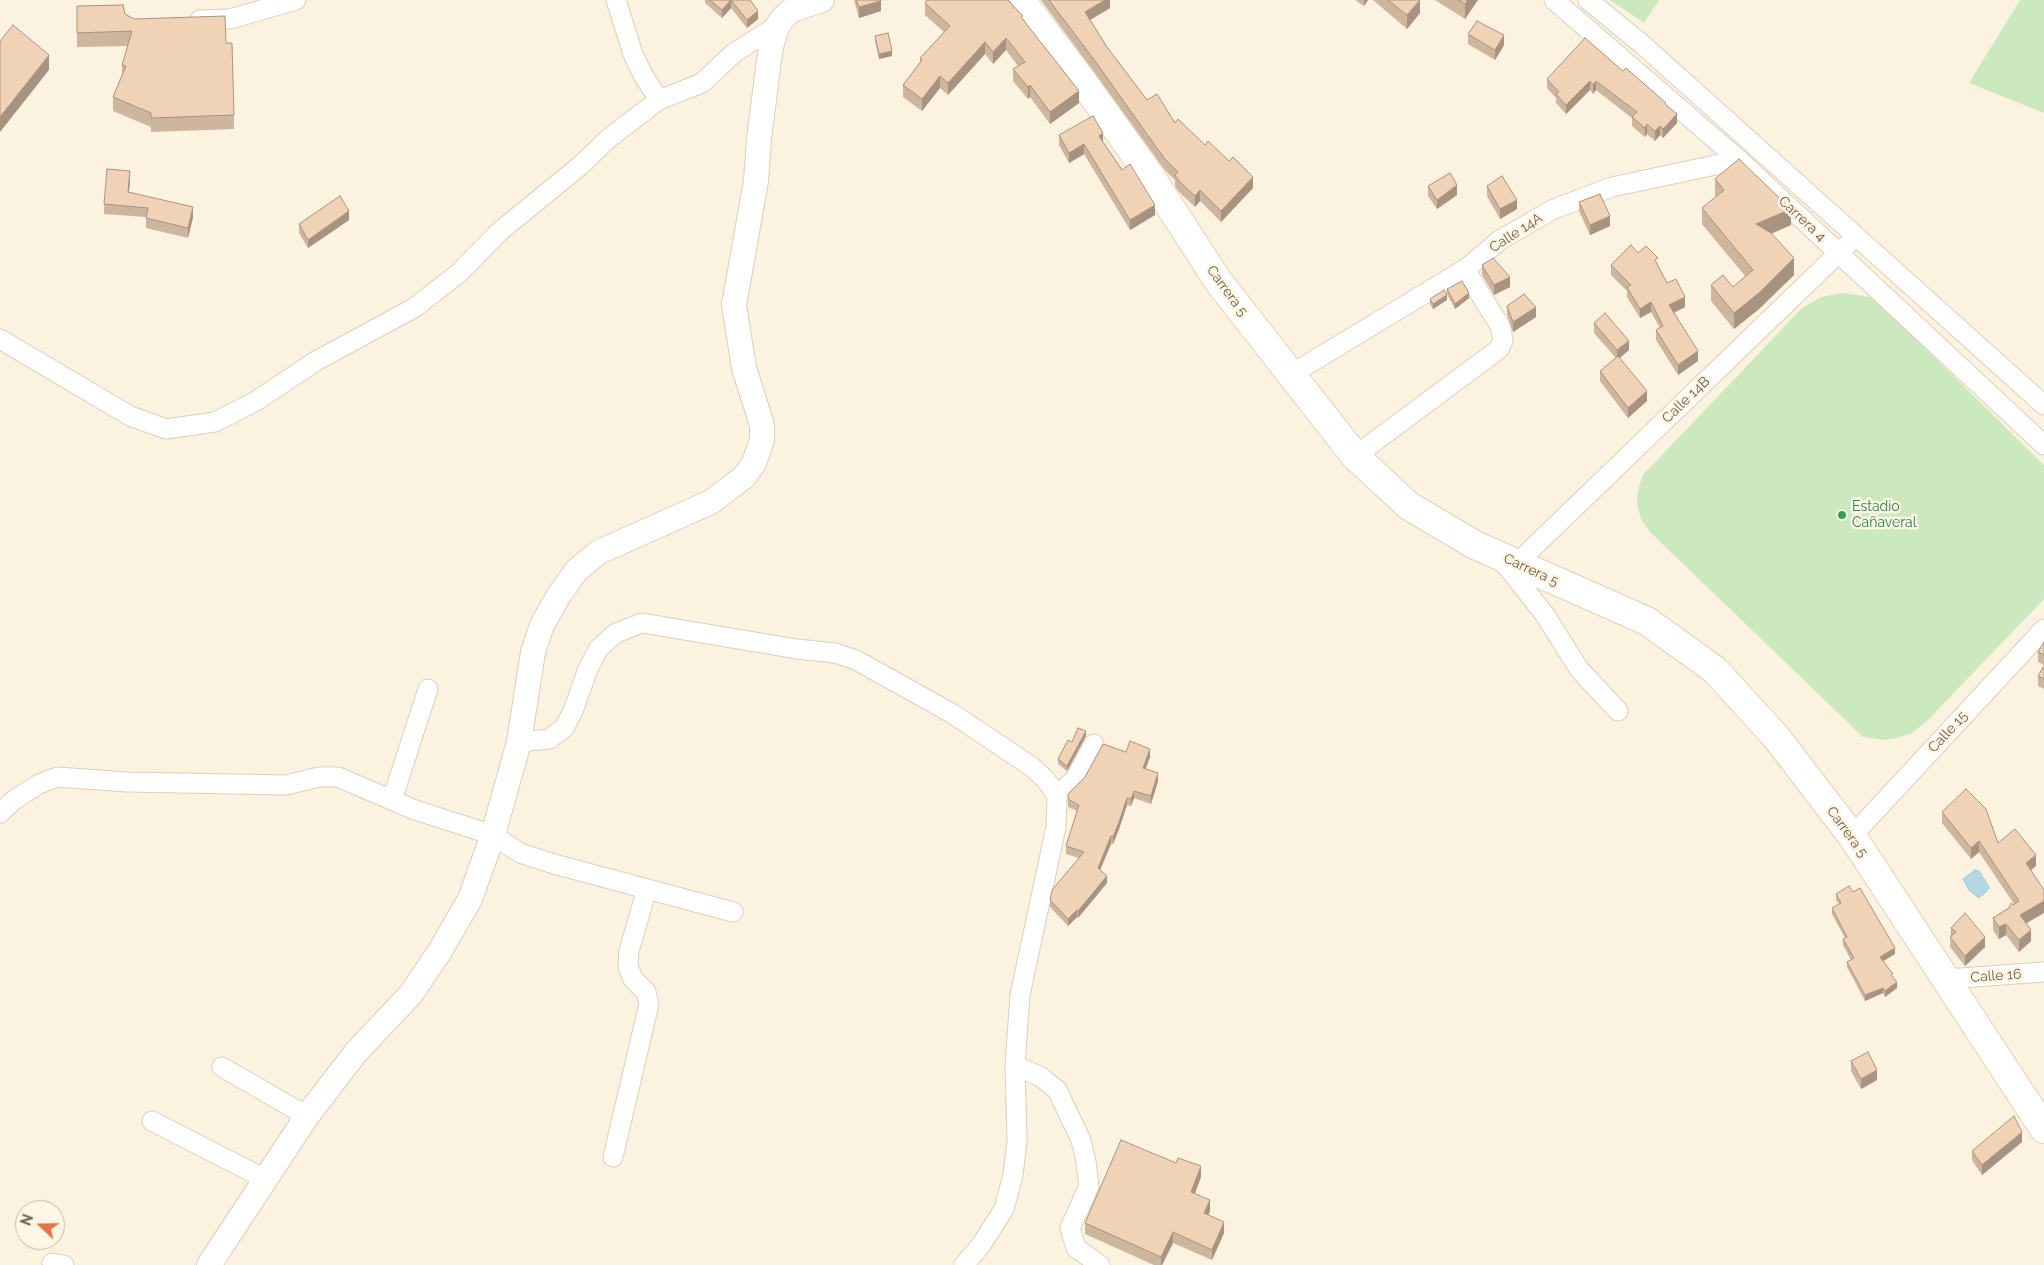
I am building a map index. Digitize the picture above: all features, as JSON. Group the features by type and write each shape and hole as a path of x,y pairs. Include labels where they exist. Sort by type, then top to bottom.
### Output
{"main road":[{"name":"Carrera 5","path":"1021,0 1083,82 1150,177 1218,280 1290,375 1355,456 1409,506 1475,545 1647,620 1715,670 1776,738 1852,836 2044,1129"}],"street":[{"path":"186,21 230,18 296,0"},
{"path":"616,0 634,54 659,100"},
{"name":"Carrera 4","path":"1554,0 1739,160 2044,445"},
{"name":"Carrera 4","path":"1588,0 1643,45 2044,405"},
{"path":"0,339 130,416 166,429 215,422 256,401 316,361 414,308 459,273 499,232 581,165 609,138 659,100 702,83 734,53 778,25 792,10 811,2"},
{"path":"209,1265 265,1178 308,1116 357,1051 411,994 440,951 470,899 493,835 519,742 533,652 542,625 559,595 577,570 598,552 711,502 744,477 754,464 762,440 762,425 744,368 734,305 755,189 769,60 778,25"},
{"name":"Calle 14A","path":"1290,375 1467,268 1500,240 1554,209 1612,187 1739,160"},
{"name":"Calle 14B","path":"1516,564 1855,237"},
{"path":"1355,456 1499,349 1503,340 1500,326 1471,279 1467,268"},
{"path":"1491,552 1509,569 1545,615 1578,669 1618,711"},
{"path":"519,742 549,739 564,728 574,710 588,669 599,648 616,633 642,623 797,649 835,653 856,660 953,714 1032,767 1046,780 1057,796 1056,827 1020,995 1015,1065 1017,1141 1013,1175 1004,1209 981,1245 964,1265"},
{"name":"Calle 15","path":"1852,836 2044,629"},
{"path":"392,800 428,689"},
{"path":"1057,796 1074,779 1094,744"},
{"path":"0,813 14,800 39,784 57,777 127,782 286,784 319,777 338,777 416,810 493,835 520,853 733,912"},
{"path":"612,1157 649,1004 646,992 633,979 628,966 629,951 647,889"},
{"name":"Calle 16","path":"1947,979 2044,972"},
{"path":"1015,1065 1041,1077 1057,1090 1081,1140 1089,1186 1070,1228 1076,1248 1100,1265"},
{"path":"222,1066 308,1116"},
{"path":"152,1121 265,1178"}],"green space":[{"path":"1610,0 1659,0 1644,23"},
{"path":"2020,0 2044,0 2044,113 1969,83"},
{"name":"Estadio Cañaveral","path":"1843,293 1865,296 1876,300 2044,465 2044,599 1928,720 1912,733 1893,739 1883,740 1863,737 1650,532 1641,519 1637,504 1638,489 1643,475 1802,308 1821,297"}],"water":[{"path":"1975,870 1979,871 1989,887 1979,898 1969,890 1963,879"}],"building":[{"path":"710,0 731,0 722,10"},
{"path":"731,0 750,0 758,11 747,20"},
{"path":"856,0 881,0 881,1 859,7"},
{"path":"927,0 1008,0 1023,16 1021,17 1079,91 1050,112 1030,85 1028,87 1013,69 1025,62 1006,38 993,52 985,42 948,83 940,76 922,99 903,85 922,60 920,58 950,26 925,3"},
{"path":"1049,0 1105,0 1085,12 1107,47 1147,100 1157,94 1175,123 1178,119 1205,145 1208,141 1229,161 1233,157 1253,177 1221,211 1200,190 1195,196 1179,181 1175,175 1178,172 1164,158"},
{"path":"1388,0 1420,0 1407,15"},
{"path":"1458,0 1468,0 1465,4"},
{"path":"123,5 125,14 134,19 225,16 226,43 232,43 234,115 151,118 151,113 113,97 126,66 122,65 132,31 77,33 77,6"},
{"path":"1477,21 1504,35 1495,50 1468,34"},
{"path":"13,25 49,55 0,117 0,41"},
{"path":"888,33 892,51 879,54 875,36"},
{"path":"1585,38 1623,71 1626,68 1677,114 1663,129 1660,126 1655,131 1647,124 1645,128 1632,117 1637,112 1596,81 1593,85 1590,81 1566,105 1556,94 1559,92 1547,79"},
{"path":"1093,116 1103,133 1099,136 1122,170 1130,164 1155,205 1130,220 1084,144 1069,153 1059,135"},
{"path":"1739,159 1791,209 1756,224 1771,233 1794,258 1759,293 1734,313 1711,285 1723,275 1733,287 1753,270 1702,208 1724,190 1715,179"},
{"path":"107,169 130,171 128,192 193,207 188,228 146,218 148,208 104,204"},
{"path":"1450,173 1457,185 1437,200 1428,186"},
{"path":"1502,176 1517,200 1500,209 1487,186"},
{"path":"1600,194 1610,216 1590,225 1579,202"},
{"path":"340,196 349,211 308,240 299,224"},
{"path":"1631,245 1638,253 1646,246 1658,258 1655,260 1667,283 1676,279 1685,297 1669,305 1698,351 1678,365 1656,330 1663,326 1651,302 1640,309 1627,287 1631,285 1611,265"},
{"path":"1493,258 1510,277 1494,285 1482,265"},
{"path":"1462,281 1469,293 1455,304 1447,289"},
{"path":"1444,290 1447,295 1433,304 1430,299"},
{"path":"1524,294 1536,307 1513,322 1507,306"},
{"path":"1605,313 1629,341 1617,350 1594,323"},
{"path":"1618,356 1647,391 1628,408 1600,371"},
{"path":"2044,642 2044,655 2038,652"},
{"path":"2044,666 2044,679 2038,676"},
{"path":"1078,728 1086,731 1067,766 1058,759 1068,740 1072,742"},
{"path":"1130,741 1150,749 1143,768 1158,773 1151,796 1134,791 1131,799 1127,798 1113,837 1111,836 1098,868 1107,876 1078,911 1068,919 1050,900 1052,890 1084,852 1066,846 1079,805 1068,799 1068,794 1085,777 1103,744 1126,752"},
{"path":"1966,789 1986,809 1998,843 2015,829 2036,855 2026,863 2044,890 2044,901 2020,915 2031,930 2019,940 2006,924 1999,927 1993,918 2009,908 2011,903 2013,905 2019,901 1979,841 1971,848 1942,812"},
{"path":"1849,886 1853,892 1860,888 1895,948 1880,957 1897,982 1885,991 1883,988 1865,995 1847,962 1854,958 1843,939 1847,937 1832,908 1841,903 1836,894"},
{"path":"1965,913 1985,937 1965,956 1950,937 1956,932 1951,928"},
{"path":"1868,1052 1877,1070 1861,1079 1851,1061"},
{"path":"2014,1116 2022,1132 1982,1165 1972,1151"},
{"path":"1121,1140 1176,1163 1178,1158 1201,1166 1191,1192 1210,1200 1204,1213 1224,1222 1212,1250 1173,1232 1161,1257 1085,1223"}],"place":[{"name":"Estadio Cañaveral","path":"1842,515"}]}
